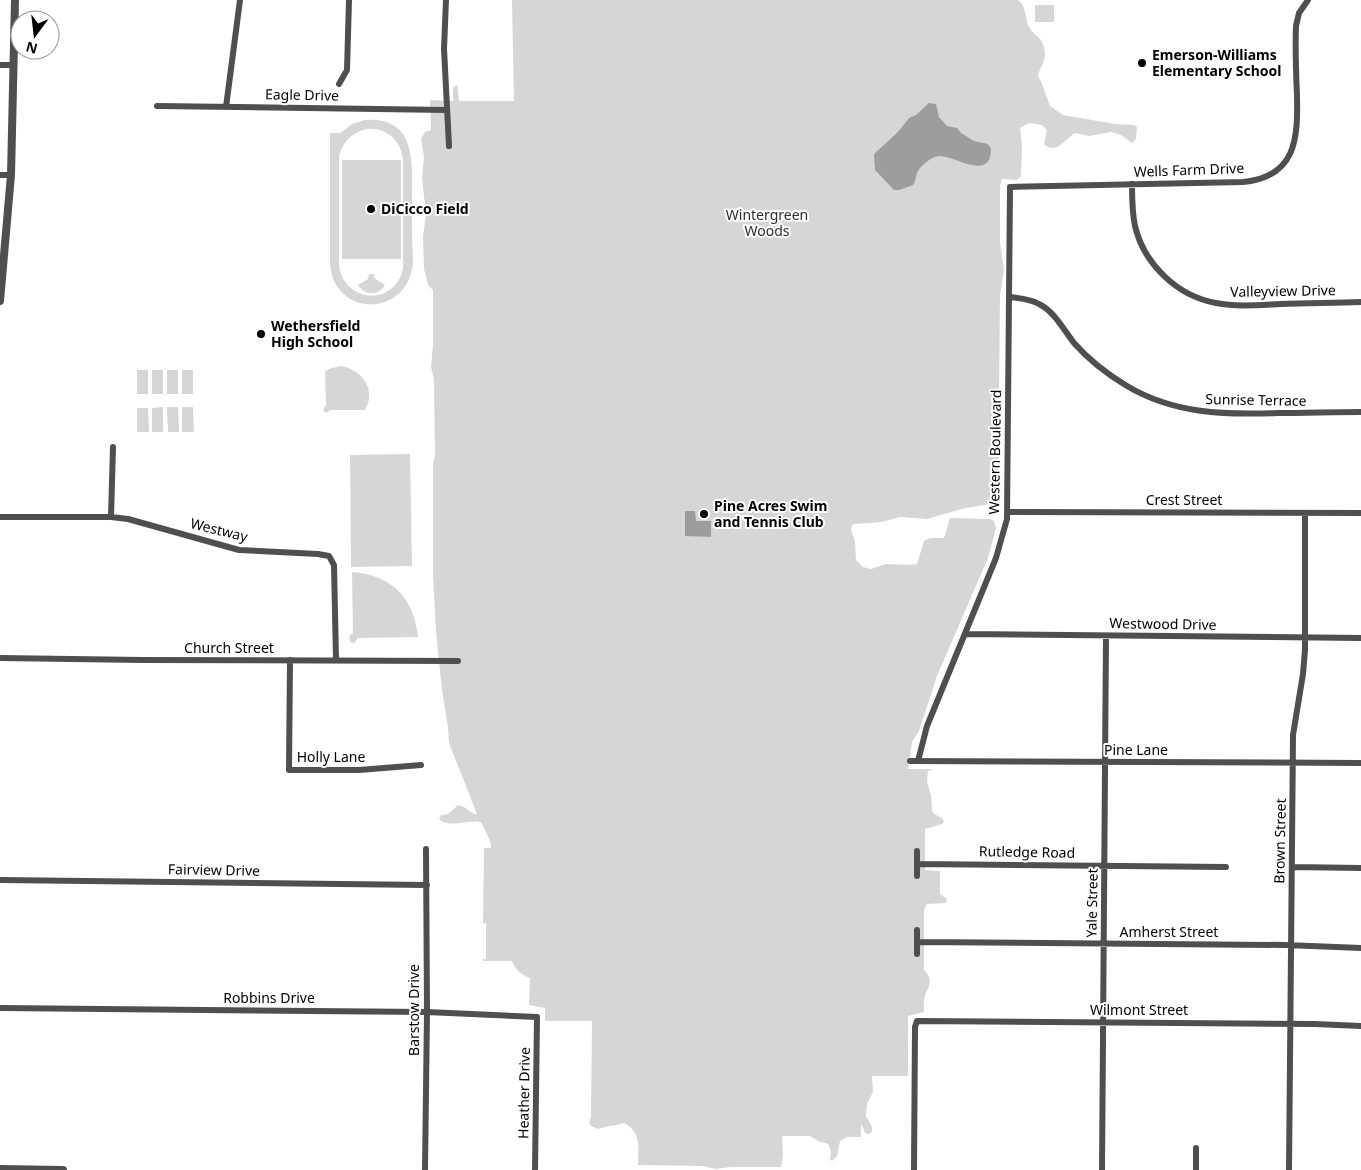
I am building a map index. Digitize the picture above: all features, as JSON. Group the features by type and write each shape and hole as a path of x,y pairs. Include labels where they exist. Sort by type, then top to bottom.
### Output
{"street":[{"path":"0,301 11,175 15,0"},
{"path":"226,107 240,0"},
{"path":"339,84 346,70 349,0"},
{"path":"446,0 444,49 449,146"},
{"name":"Wells Farm Drive","path":"1010,187 1248,181 1269,174 1283,164 1291,152 1297,134 1296,26 1299,13 1308,0"},
{"path":"0,65 14,65"},
{"name":"Eagle Drive","path":"157,106 447,110"},
{"path":"0,175 11,175"},
{"name":"Valleyview Drive","path":"1132,184 1135,224 1144,250 1162,275 1187,293 1206,301 1230,305 1361,302"},
{"name":"Western Boulevard","path":"918,761 926,730 1004,533 1007,512 1010,187"},
{"name":"Sunrise Terrace","path":"1009,297 1041,305 1053,316 1082,351 1101,368 1134,390 1170,405 1222,414 1361,412"},
{"path":"111,517 113,447"},
{"name":"Crest Street","path":"1007,512 1361,513"},
{"name":"Brown Street","path":"1289,1170 1293,763 1294,724 1304,668 1305,513"},
{"name":"Westway","path":"0,517 111,517 128,519 238,550 329,556 334,566 336,660"},
{"name":"Westwood Drive","path":"965,634 1361,638"},
{"name":"Yale Street","path":"1102,1170 1106,636"},
{"name":"Church Street","path":"0,658 458,661"},
{"name":"Holly Lane","path":"290,660 289,770 360,770 422,765"},
{"name":"Pine Lane","path":"910,761 1361,763"},
{"name":"Barstow Drive","path":"426,849 426,1170"},
{"path":"917,851 917,876"},
{"name":"Rutledge Road","path":"917,864 1226,867"},
{"path":"1292,867 1361,868"},
{"name":"Fairview Drive","path":"0,880 427,885"},
{"path":"916,954 917,930"},
{"name":"Amherst Street","path":"917,942 1291,945 1361,948"},
{"name":"Robbins Drive","path":"0,1008 427,1012 537,1017"},
{"name":"Heather Drive","path":"535,1170 537,1017"},
{"name":"Wilmont Street","path":"914,1170 916,1021 1361,1026"},
{"path":"1196,1148 1196,1170"},
{"path":"0,1169 62,1170"}],"green space":[{"name":"Wintergreen Woods","path":"512,0 1018,0 1024,8 1030,29 1043,43 1045,57 1038,76 1050,106 1063,115 1137,127 1136,139 1132,143 1121,135 1111,132 1089,136 1075,133 1061,145 1053,148 1044,144 1047,130 1042,125 1029,123 1020,128 1022,147 1021,177 1016,180 1002,179 1000,186 1000,243 1004,269 1000,296 998,499 991,504 965,508 927,519 900,517 881,522 852,525 851,530 855,541 856,560 863,567 871,569 886,564 917,564 924,541 930,538 944,538 950,518 990,519 994,521 996,528 988,558 937,676 919,731 912,742 908,769 933,769 928,771 927,782 931,795 932,810 934,814 944,821 942,824 925,829 925,870 940,871 940,894 947,899 946,903 927,904 924,910 924,970 929,977 930,983 924,998 924,1012 908,1016 908,1076 872,1076 873,1092 867,1104 866,1116 872,1127 872,1132 869,1134 865,1133 861,1123 861,1137 847,1137 840,1141 837,1156 832,1161 830,1159 831,1150 828,1144 810,1136 782,1136 783,1156 781,1167 730,1167 716,1169 703,1166 638,1165 638,1141 630,1127 624,1123 598,1129 591,1126 589,1123 591,1117 592,1021 545,1021 545,1008 529,1005 530,978 519,971 512,961 483,961 483,959 486,959 486,923 483,923 484,848 491,848 491,843 481,822 453,824 439,819 441,815 448,814 458,805 477,814 449,743 436,632 433,576 434,380 431,367 433,290 428,285 424,269 423,237 426,214 422,178 424,157 421,139 425,132 431,130 430,100 453,101 453,88 457,85 459,101 514,101"},
{"path":"1035,5 1054,5 1054,22 1035,22"},
{"path":"365,120 382,121 394,126 403,134 411,157 413,263 408,281 398,294 386,302 371,304 357,302 344,294 335,282 330,264 330,133 339,134 352,124","holes":["366,129 373,129 392,136 400,147 402,154 403,269 398,281 390,290 369,296 359,293 350,287 343,278 339,265 339,156 343,146 352,135"]},
{"name":"DiCicco Field","path":"342,160 401,160 401,259 342,259"},
{"path":"369,274 374,274 374,278 385,285 375,293 368,293 358,285 368,279"},
{"path":"341,366 349,368 361,376 365,382 369,395 365,410 331,410 326,413 323,410 326,405 325,371"},
{"path":"137,370 148,370 148,394 137,394"},
{"path":"152,370 163,370 163,394 152,394"},
{"path":"167,370 178,370 178,394 167,394"},
{"path":"182,370 193,370 193,394 182,394"},
{"path":"163,407 163,432 152,432 152,408"},
{"path":"167,407 178,407 179,432 168,432"},
{"path":"182,407 193,407 194,432 182,432"},
{"path":"137,408 148,408 149,432 137,432"},
{"path":"410,454 412,566 351,567 350,455"},
{"path":"352,572 379,578 398,591 412,611 418,637 358,638 354,643 350,642 349,636 353,633"}],"shaded area":[{"path":"929,103 936,104 939,117 947,126 957,128 961,133 974,141 988,144 991,149 989,159 985,164 979,166 946,157 935,157 920,168 913,185 894,190 875,170 874,154 898,132 909,118 916,115"},
{"path":"685,511 695,511 696,521 711,521 711,537 685,536"}],"place":[{"name":"Emerson-Williams Elementary School","path":"1142,63"},
{"name":"DiCicco Field","path":"371,209"},
{"name":"Wethersfield High School","path":"261,334"},
{"name":"Pine Acres Swim and Tennis Club","path":"704,514"}]}
